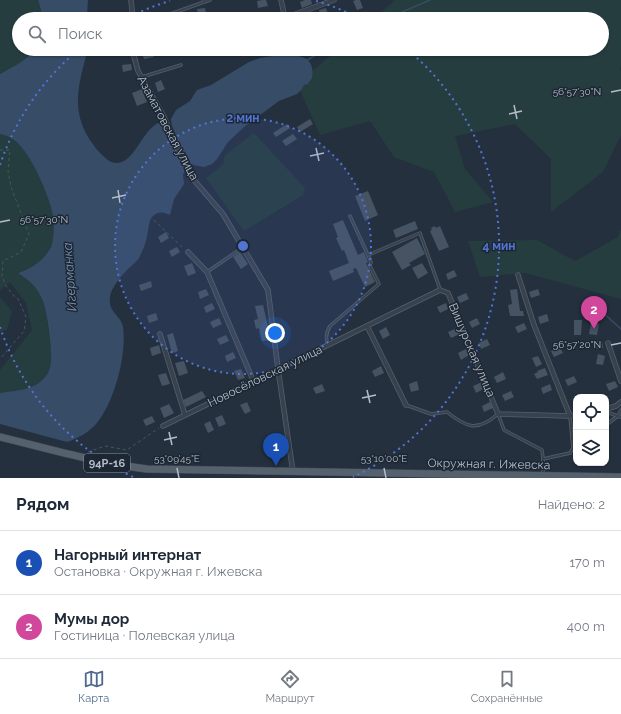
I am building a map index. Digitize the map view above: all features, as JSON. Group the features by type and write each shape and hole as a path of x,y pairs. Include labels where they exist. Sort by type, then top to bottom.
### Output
{"main road":[{"name":"Окружная г. Ижевска","path":"0,437 119,466 147,469 621,477"}],"street":[{"path":"131,0 132,12"},
{"path":"280,0 283,12"},
{"path":"301,12 334,0"},
{"name":"Азаматовская улица","path":"134,56 138,71 164,117 177,148 193,179 223,214 242,248 256,267 268,290 293,472"},
{"path":"188,252 207,272 253,380"},
{"path":"518,275 534,325 570,416"},
{"name":"Новосёловская улица","path":"163,426 253,380 368,326 440,290"},
{"name":"Вишурская улица","path":"440,290 448,293 498,414"},
{"path":"368,326 406,405"},
{"path":"160,334 185,414"},
{"path":"608,343 621,381"},
{"path":"609,408 616,406 621,402"},
{"path":"498,414 573,416"}],"lane":[{"path":"175,12 210,0"},
{"path":"142,77 180,65"},
{"path":"328,345 326,341 327,331 330,326 378,284 370,266 372,262 350,216"},
{"path":"368,255 420,233 440,290"},
{"path":"207,272 242,248"},
{"path":"406,405 431,414 447,412 460,423 474,426 489,422 498,414 504,430 542,450 543,476"},
{"path":"620,416 621,410"},
{"path":"609,413 620,416"},
{"path":"543,459 570,453 573,448 570,416"},
{"path":"609,422 620,416"}],"path":[{"path":"0,150 10,150 8,171 11,187 30,234 21,252 3,261 2,276 6,286 18,299 26,317 24,332 0,358"},
{"path":"154,220 188,252"},
{"path":"76,456 105,446 127,450 163,426"}],"green space":[{"path":"0,0 38,0 41,12 12,12 12,56 28,56 0,74"},
{"path":"395,0 621,0 621,67 619,68 621,71 621,135 603,172 551,212 551,159 515,124 455,136 465,169 493,202 455,212 434,172 394,157 370,121 320,135 297,84 330,56 609,56 609,12 381,12"},
{"path":"254,133 305,188 303,195 244,231 206,178 223,165 225,155"},
{"path":"0,134 14,140 33,164 48,198 54,226 52,243 47,254 34,266 19,273 34,286 43,303 48,322 51,355 50,370 44,379 37,385 27,389 0,393 0,370 32,330 26,303 10,282 0,290"},
{"path":"621,229 621,299 525,273 480,277 468,241 537,240 575,261 618,237"},
{"path":"0,297 12,311 7,330 0,332"}],"water":[{"path":"38,0 88,0 87,12 41,12"},
{"name":"Игерманка","path":"86,56 79,89 79,113 89,139 100,153 108,160 115,163 124,161 134,152 147,132 158,123 164,125 185,169 183,175 184,184 174,199 170,215 159,213 155,214 151,218 146,242 139,258 119,279 114,286 110,297 111,307 122,323 124,338 121,364 114,391 96,424 83,435 67,442 0,424 0,393 24,389 41,382 50,369 51,362 49,328 43,302 34,286 18,273 29,269 47,254 52,244 54,226 53,216 44,187 33,164 14,140 0,134 0,74 27,57"},
{"path":"273,56 298,56 308,60 311,64 312,78 297,94 279,101 245,126 228,142 212,164 204,167 191,164 179,144 172,126 171,119 176,110 190,101 197,90 211,85 249,62"}],"building":[{"path":"266,0 268,6 258,8 257,1"},
{"path":"311,0 312,4 302,8 300,2"},
{"path":"360,0 363,8 357,10 353,1"},
{"path":"205,8 206,12 198,12 197,9"},
{"path":"326,8 327,12 320,12 319,10"},
{"path":"143,56 154,57 144,59"},
{"path":"131,64 132,70 123,72 122,65"},
{"path":"161,80 165,89 158,92 155,83"},
{"path":"142,89 147,102 137,106 132,93"},
{"path":"310,119 313,124 300,132 297,127"},
{"path":"287,124 290,128 276,137 273,133"},
{"path":"293,134 297,139 286,146 282,141"},
{"path":"368,191 378,215 365,221 355,196"},
{"path":"343,220 358,255 364,252 368,262 366,263 375,282 365,287 356,268 353,269 354,272 333,281 329,271 349,263 344,250 342,251 336,238 338,237 333,224"},
{"path":"415,221 418,229 396,238 393,230"},
{"path":"435,226 436,228 440,226 449,247 439,251 430,231 432,230 431,228"},
{"path":"166,232 169,238 161,243 158,237"},
{"path":"417,238 425,254 409,263 411,265 402,270 392,252"},
{"path":"177,247 180,252 172,257 169,251"},
{"path":"240,252 248,264 241,269 233,257"},
{"path":"192,263 196,273 188,276 184,266"},
{"path":"422,263 428,273 418,279 412,268"},
{"path":"454,270 457,276 448,280 446,274"},
{"path":"151,281 152,287 141,291 139,285"},
{"path":"206,289 209,295 200,299 198,292"},
{"path":"517,289 520,311 523,311 524,316 510,316 508,305 512,304 510,290"},
{"path":"538,289 540,295 531,298 529,292"},
{"path":"466,293 469,299 460,303 457,297"},
{"path":"212,303 215,309 206,313 204,307"},
{"path":"446,303 448,309 440,313 437,307"},
{"path":"263,305 271,340 262,341 259,328 256,329 254,320 258,319 255,306"},
{"path":"156,313 158,320 149,323 147,316"},
{"path":"547,314 549,321 540,324 538,317"},
{"path":"219,318 222,324 213,328 210,322"},
{"path":"477,318 480,324 472,328 469,322"},
{"path":"574,320 582,320 581,335 574,335"},
{"path":"524,323 527,329 518,333 515,327"},
{"path":"591,323 599,324 597,335 589,334"},
{"path":"386,327 390,335 383,339 379,331"},
{"path":"457,328 460,334 451,338 448,332"},
{"path":"173,333 178,351 172,353 167,335"},
{"path":"226,335 229,341 220,345 217,339"},
{"path":"487,339 490,345 481,349 479,343"},
{"path":"602,341 603,348 593,349 593,342"},
{"path":"159,345 161,353 152,356 150,348"},
{"path":"560,347 563,353 554,357 551,351"},
{"path":"466,349 469,355 461,360 458,353"},
{"path":"233,352 236,358 227,362 225,356"},
{"path":"598,354 605,356 603,365 596,364"},
{"path":"538,356 542,364 536,367 532,358"},
{"path":"184,361 188,373 179,376 175,363"},
{"path":"381,366 384,373 375,377 372,371"},
{"path":"545,368 548,375 537,379 534,374"},
{"path":"241,369 245,378 238,380 234,371"},
{"path":"503,372 506,379 497,383 494,377"},
{"path":"166,373 170,384 162,386 158,375"},
{"path":"574,376 577,382 568,386 565,380"},
{"path":"417,381 419,390 411,392 409,384"},
{"path":"615,381 618,387 609,391 606,384"},
{"path":"482,382 485,388 476,393 473,386"},
{"path":"322,384 325,391 316,394 313,388"},
{"path":"550,384 552,390 543,394 541,388"},
{"path":"202,391 206,397 186,407 183,400"},
{"path":"511,391 514,397 505,401 502,395"},
{"path":"247,402 251,411 245,414 240,405"},
{"path":"490,402 493,408 484,412 482,406"},
{"path":"169,404 174,413 164,418 160,408"},
{"path":"222,415 226,424 219,427 215,418"},
{"path":"152,416 155,422 146,426 143,420"},
{"path":"210,421 214,430 208,433 204,424"}],"waterway":[{"path":"402,12 430,0"},
{"path":"306,61 314,56"},
{"path":"600,310 621,329"}],"place":[{"name":"Мумы дор","path":"594,329"},
{"name":"Нагорный интернат","path":"276,466"}]}
